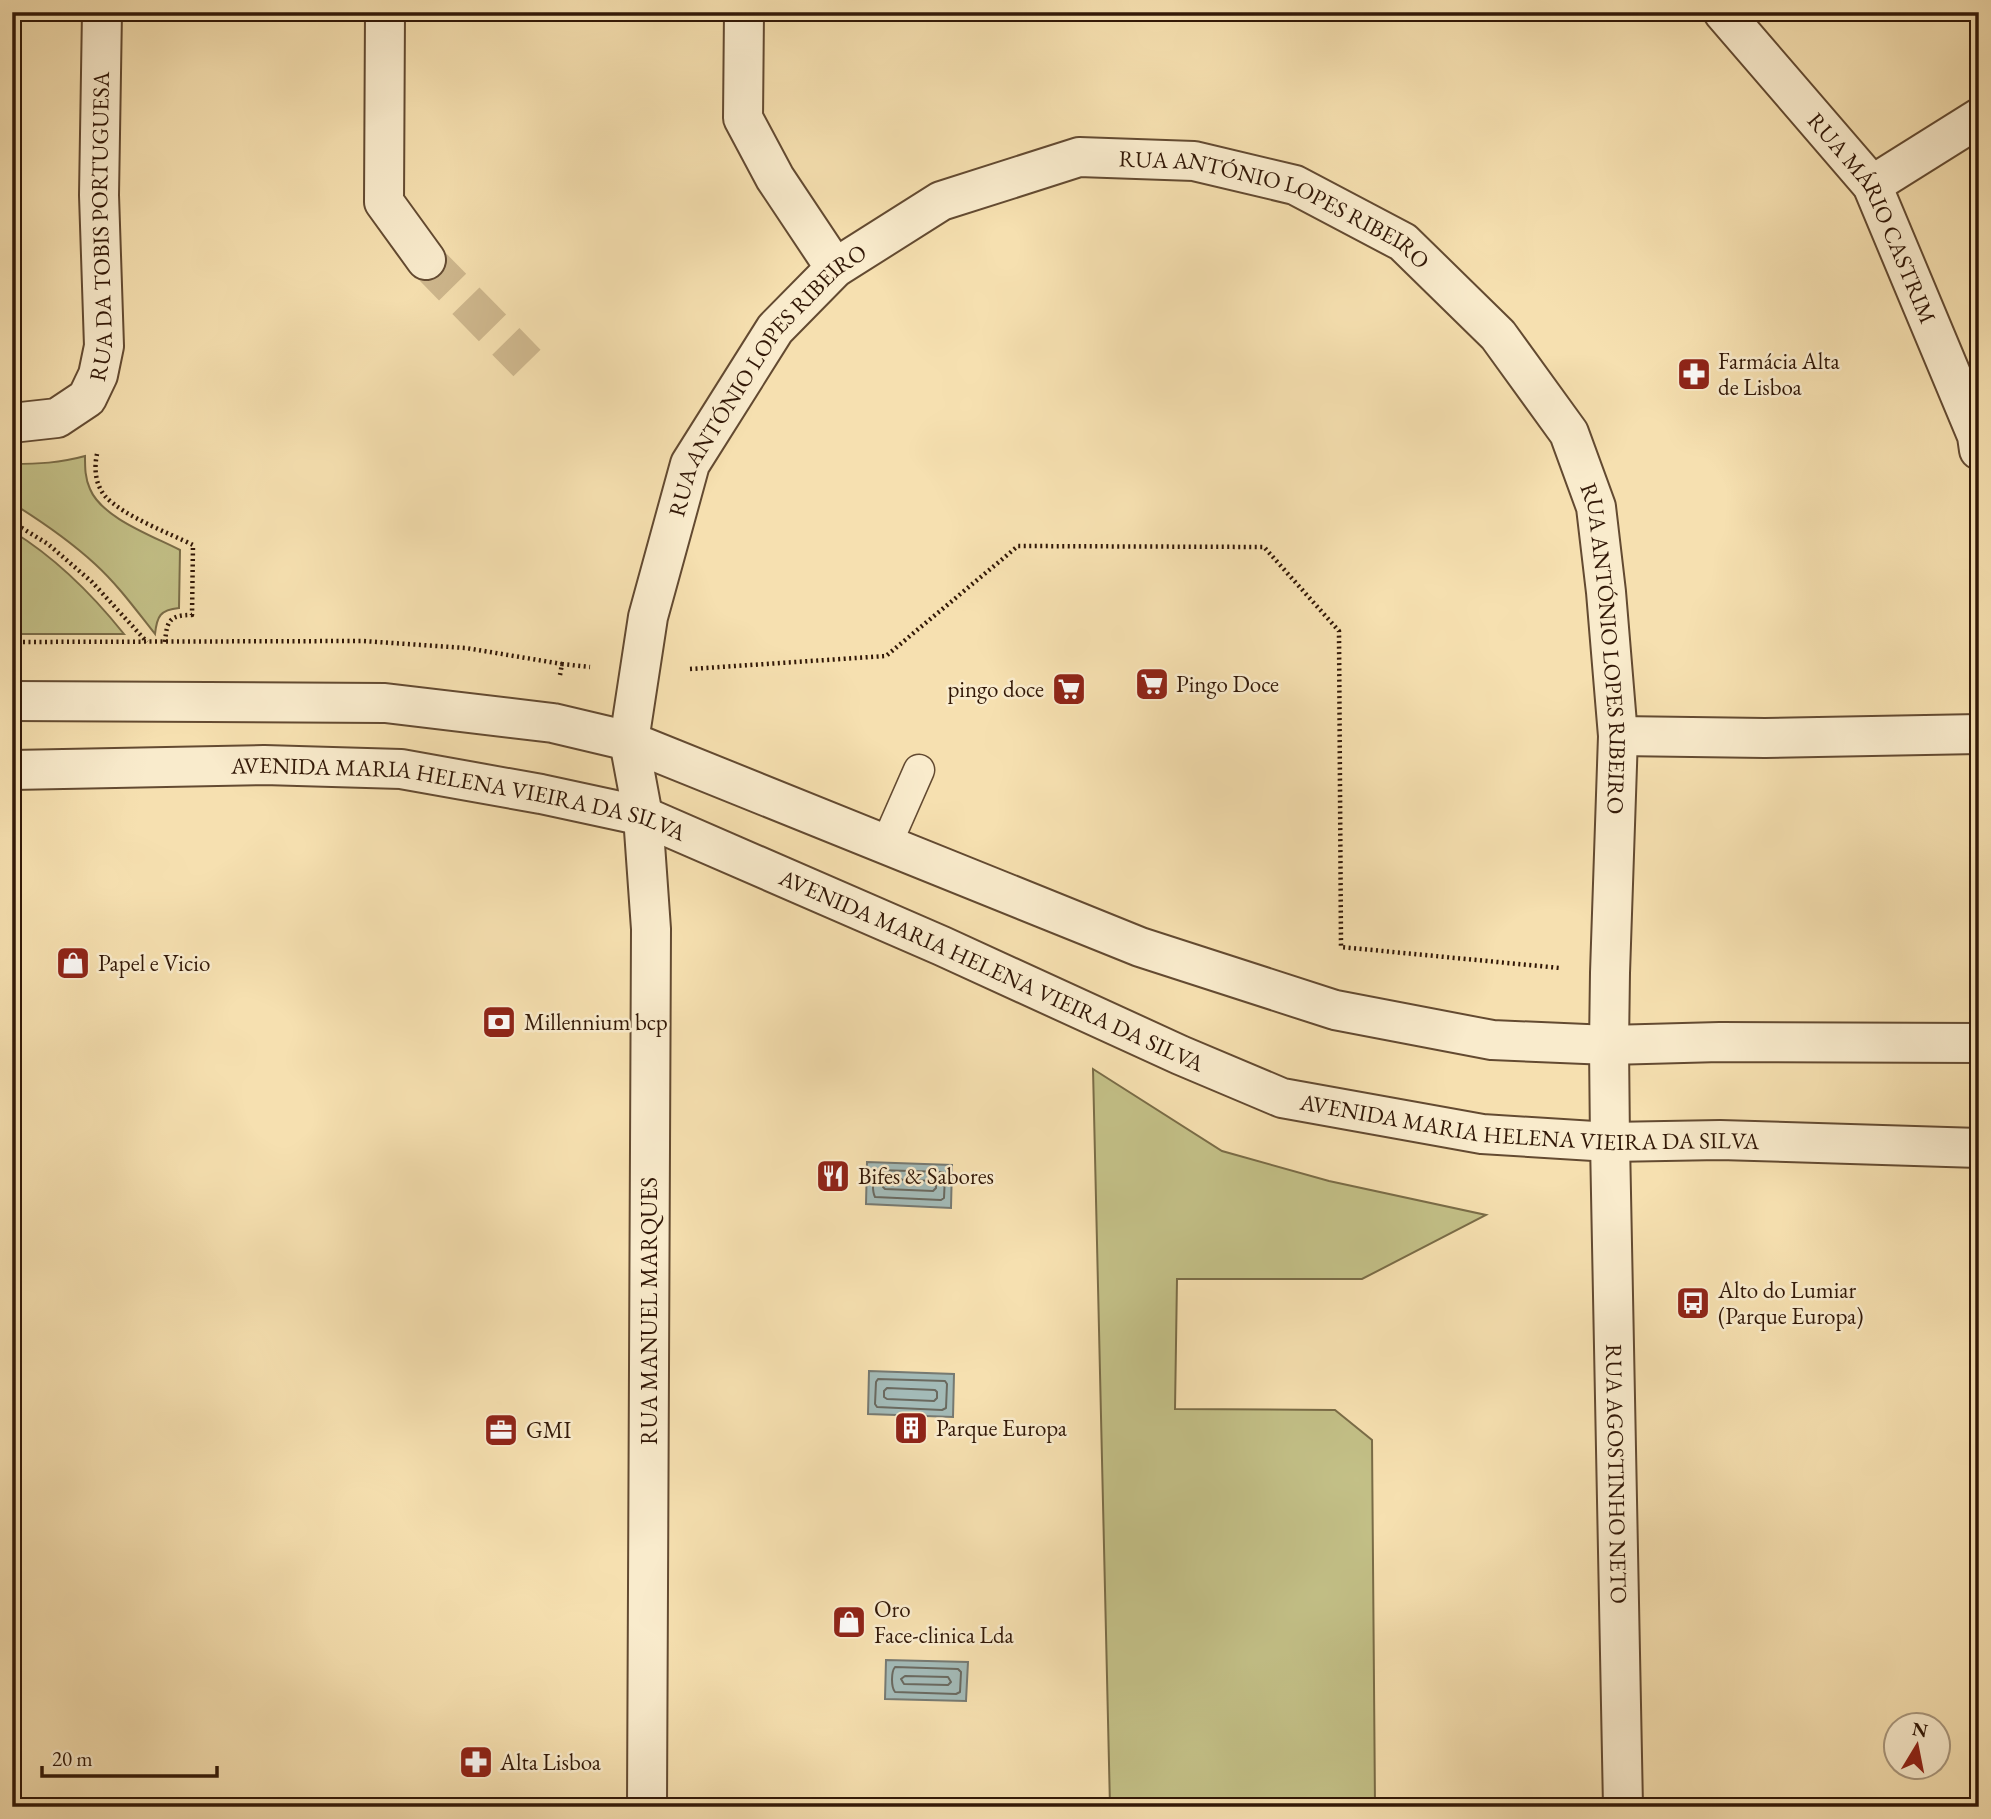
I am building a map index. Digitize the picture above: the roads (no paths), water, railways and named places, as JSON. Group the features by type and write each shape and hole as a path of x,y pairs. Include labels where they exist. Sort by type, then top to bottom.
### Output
{"street":[{"name":"RUA DA TOBIS PORTUGUESA","path":"12,423 57,418 88,398 98,375 104,345 99,195 102,12"},
{"path":"385,12 384,202 426,260"},
{"path":"744,12 743,118 775,178 835,268"},
{"name":"RUA MÁRIO CASTRIM","path":"1723,12 1872,185 1978,440"},
{"path":"1872,185 1979,118"},
{"name":"RUA ANTÓNIO LOPES RIBEIRO","path":"643,816 629,741 648,617 690,464 775,329 835,268 941,201 1079,157 1194,161 1295,186 1403,242 1498,335 1569,433 1596,507 1618,736 1609,1045"},
{"path":"12,701 385,703 553,723 629,741 1140,947 1335,1010 1492,1040 1609,1045 1720,1042 1979,1043"},
{"path":"1618,736 1765,738 1979,734"},
{"name":"AVENIDA MARIA HELENA VIEIRA DA SILVA","path":"12,770 264,765 401,769 541,794 643,816 1282,1098 1482,1134 1610,1142 1720,1140 1979,1148"},
{"name":"RUA MANUEL MARQUES","path":"643,816 651,929 647,1807"},
{"name":"RUA AGOSTINHO NETO","path":"1609,1045 1623,1807"}],"lane":[{"path":"886,845 919,770"}],"water":[{"path":"867,1162 952,1165 951,1208 866,1204"},
{"path":"869,1371 954,1374 953,1417 868,1414"},
{"path":"886,1660 968,1662 966,1701 885,1699"}],"tunnel":[{"path":"426,260 527,363"}],"place":[{"name":"Farmácia Alta de Lisboa","path":"1694,374"},
{"name":"Pingo Doce","path":"1152,684"},
{"name":"pingo doce","path":"1069,689"},
{"name":"Papel e Vicio","path":"73,963"},
{"name":"Millennium bcp","path":"499,1022"},
{"name":"Bifes & Sabores","path":"833,1176"},
{"name":"Alto do Lumiar (Parque Europa)","path":"1693,1303"},
{"name":"Parque Europa","path":"911,1428"},
{"name":"GMI","path":"501,1430"},
{"name":"Oro Face-clinica Lda","path":"849,1622"},
{"name":"Alta Lisboa","path":"476,1762"}]}
